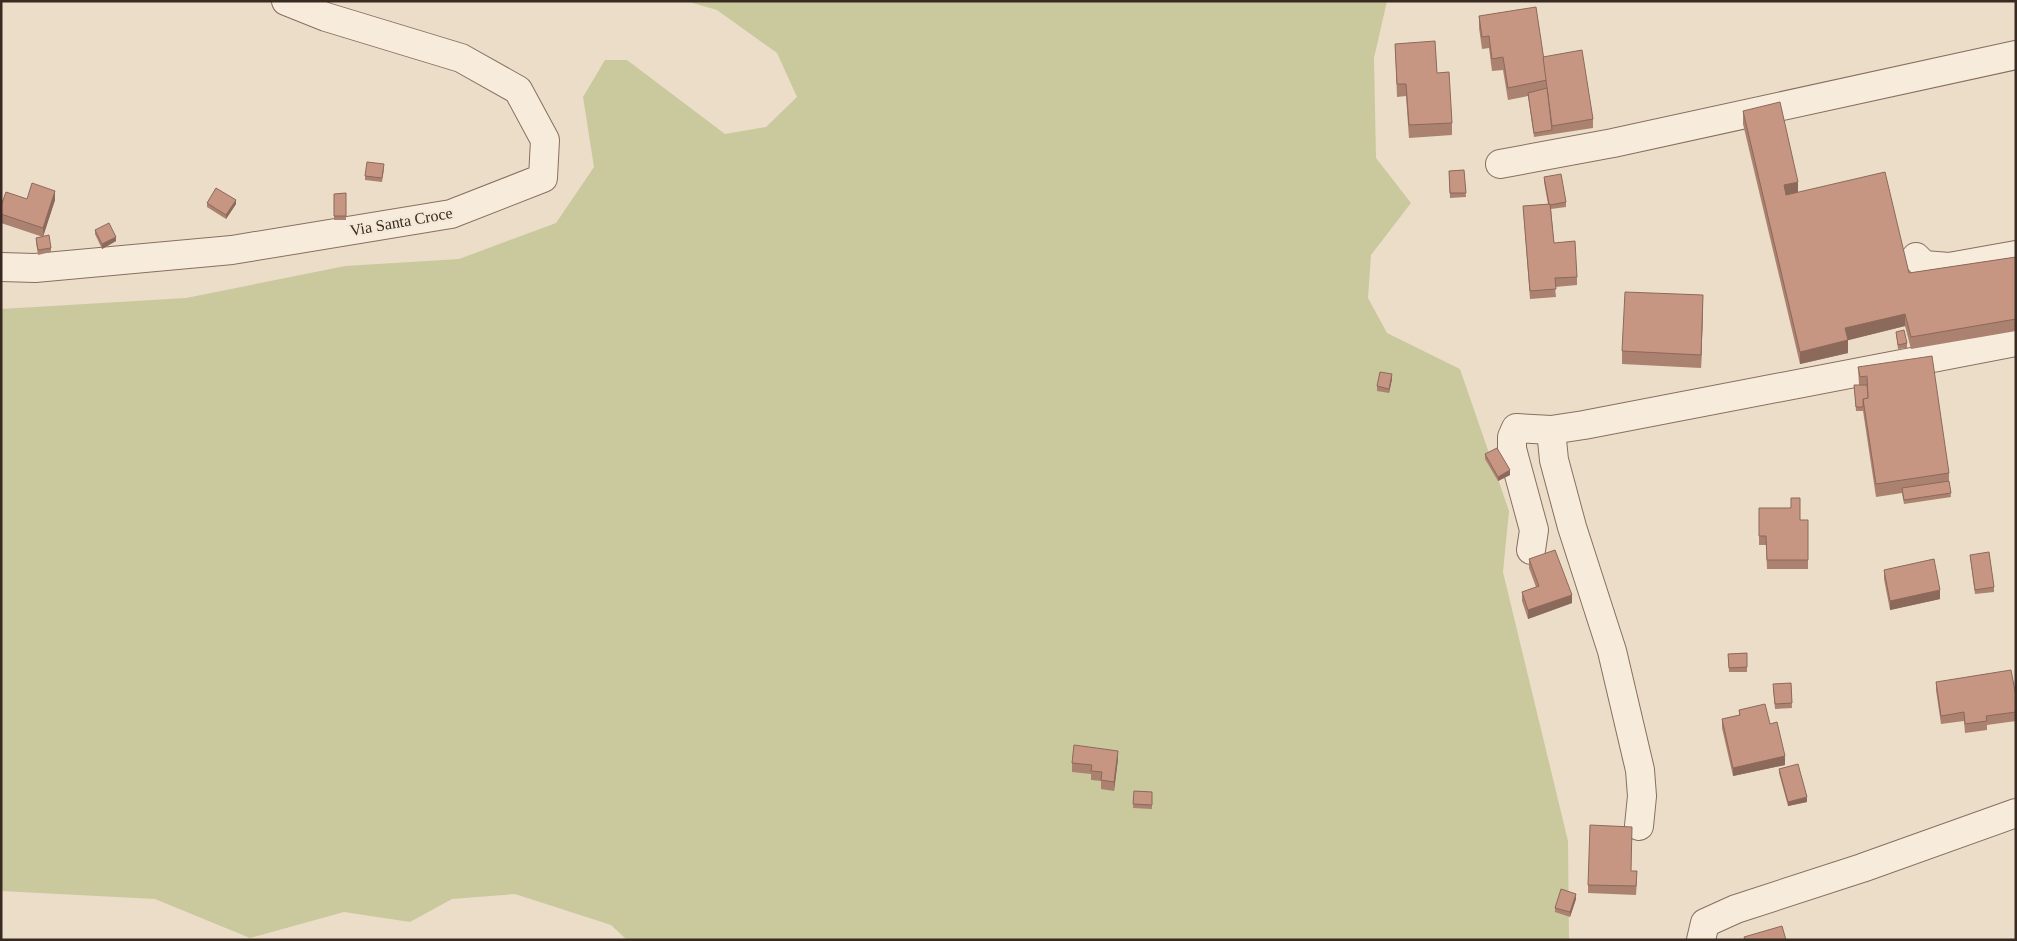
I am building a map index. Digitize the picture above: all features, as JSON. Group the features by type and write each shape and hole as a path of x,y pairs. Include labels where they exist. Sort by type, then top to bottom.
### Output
{"street":[{"name":"Via Santa Croce","path":"1,267 35,268 232,250 441,216 451,214 543,178 545,140 518,90 461,58 326,17 286,1"},
{"path":"1500,164 1613,143 2016,55"},
{"path":"1916,257 1924,265 1949,267 2016,255"},
{"path":"1532,550 1534,530 1512,448 1512,437 1516,428 1551,430 1670,410 2016,342"},
{"path":"1551,430 1554,460 1572,527 1612,651 1640,770 1642,796 1639,826"},
{"path":"1702,940 1705,923 1736,909 1862,868 2016,813"}],"green space":[{"path":"686,1 1387,1 1374,58 1376,158 1411,203 1371,255 1368,298 1387,333 1460,369 1509,511 1503,572 1568,841 1569,940 627,940 611,925 515,894 452,899 410,922 344,912 250,938 155,899 1,891 1,309 186,298 345,266 459,259 556,223 594,167 583,97 605,60 627,60 725,134 766,127 797,97 777,53 717,10"}],"building":[{"path":"1536,7 1547,80 1508,88 1503,57 1492,59 1489,36 1482,37 1479,16"},
{"path":"1435,41 1437,73 1449,72 1452,123 1409,125 1406,84 1397,84 1395,44"},
{"path":"1582,50 1593,119 1552,126 1543,57"},
{"path":"1547,88 1552,130 1534,133 1528,93"},
{"path":"1780,102 1798,182 1784,185 1786,195 1885,172 1909,273 2016,257 2016,319 1911,337 1905,314 1845,328 1848,340 1800,352 1743,111"},
{"path":"367,162 384,164 382,178 365,176"},
{"path":"1464,170 1466,193 1450,193 1449,171"},
{"path":"1561,174 1566,202 1550,205 1544,177"},
{"path":"32,183 55,191 43,228 1,214 1,206 6,192 27,199"},
{"path":"216,188 236,200 226,215 207,203"},
{"path":"346,193 346,216 334,216 334,194"},
{"path":"1550,204 1554,243 1575,241 1577,277 1555,278 1556,289 1530,291 1523,206"},
{"path":"109,223 116,237 102,244 95,230"},
{"path":"49,235 51,248 38,250 36,238"},
{"path":"1625,292 1703,295 1701,355 1622,351"},
{"path":"1904,330 1907,343 1898,345 1896,332"},
{"path":"1932,356 1949,473 1876,484 1863,399 1868,398 1867,376 1860,377 1858,367"},
{"path":"1380,372 1392,374 1389,389 1377,386"},
{"path":"1854,385 1867,385 1868,398 1863,399 1863,407 1856,407"},
{"path":"1497,448 1510,470 1498,477 1485,454"},
{"path":"1949,481 1951,493 1904,500 1902,488"},
{"path":"1791,498 1800,498 1800,520 1808,520 1808,560 1767,560 1766,536 1759,536 1759,508 1791,508"},
{"path":"1555,550 1572,595 1528,610 1522,592 1539,586 1529,559"},
{"path":"1989,552 1994,587 1975,590 1970,555"},
{"path":"1934,559 1940,590 1890,601 1884,570"},
{"path":"1747,653 1747,667 1729,668 1728,654"},
{"path":"2011,670 2016,696 2016,712 1986,716 1987,721 1965,724 1964,712 1941,716 1936,682"},
{"path":"1791,683 1792,703 1775,704 1773,684"},
{"path":"1765,704 1770,724 1777,722 1785,756 1733,768 1722,719 1740,715 1739,710"},
{"path":"1074,745 1118,751 1114,782 1101,780 1102,772 1091,771 1092,765 1072,763"},
{"path":"1798,764 1807,797 1788,802 1779,769"},
{"path":"1134,791 1152,792 1152,805 1133,804"},
{"path":"1590,825 1632,827 1631,871 1637,871 1636,886 1588,885"},
{"path":"1561,889 1576,894 1570,912 1555,908"},
{"path":"1782,926 1786,940 1745,940 1744,937"}]}
